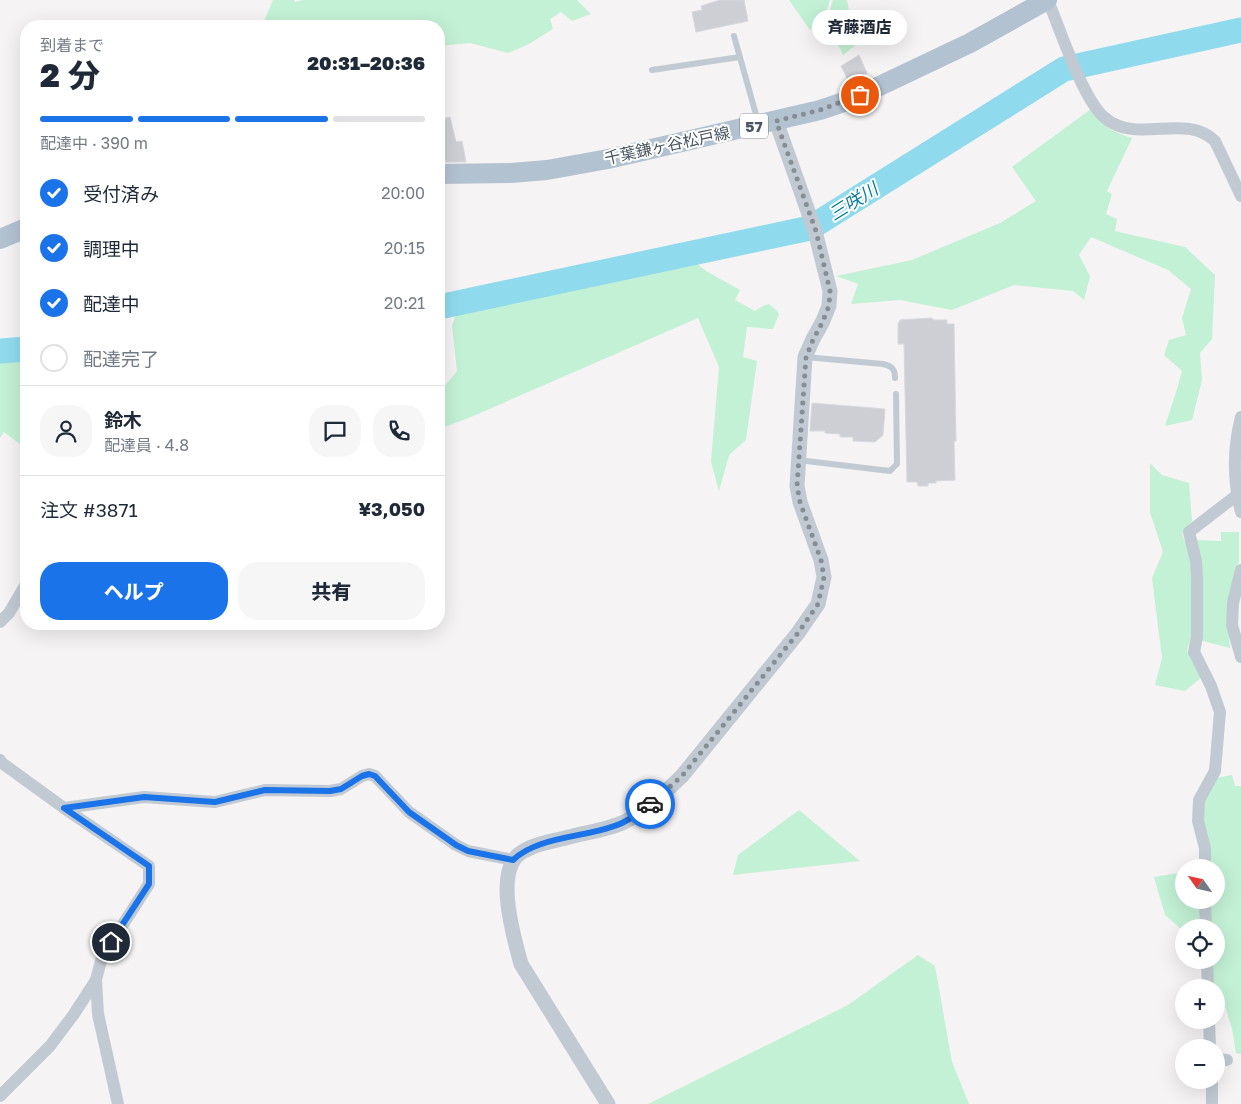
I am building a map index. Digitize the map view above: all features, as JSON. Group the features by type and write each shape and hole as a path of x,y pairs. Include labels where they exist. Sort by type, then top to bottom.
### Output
{"main road":[{"name":"千葉鎌ヶ谷松戸線","path":"445,174 511,173 547,170 608,159 767,120 820,110 856,97 970,43 1047,0"},
{"path":"0,239 20,231"}],"street":[{"path":"1047,0 1093,104 1105,118 1121,128 1143,130 1192,128 1210,136 1215,141 1241,196"},
{"path":"608,1104 521,964 514,939 507,898 508,872 513,860 521,852 536,846 621,824 641,812 682,776 798,633 818,604 824,577 821,560 800,502 797,486 806,357 829,306 830,291 816,231 767,120"},
{"path":"1241,417 1234,468 1241,512"},
{"path":"1205,859 1205,848 1198,821 1199,800 1215,771 1220,712 1211,686 1194,652 1197,637 1197,579 1196,561 1189,532 1237,495"},
{"path":"1241,570 1233,603 1232,625 1241,657"},
{"path":"0,622 9,613 20,594"},
{"path":"0,760 64,808 149,866 149,884 102,957 96,980 98,1014 118,1104"},
{"path":"64,808 144,797 215,802 265,790 330,791 341,789 369,774 375,776 409,812 456,845 468,851 513,860"},
{"path":"0,1096 50,1046 96,980"},
{"path":"1212,1089 1212,1104"}],"lane":[{"path":"734,36 740,58 767,120"},
{"path":"652,70 740,58"},
{"path":"806,357 883,364 892,367 895,371 895,378"},
{"path":"798,460 890,471 894,469 897,464 896,394"}],"green space":[{"path":"273,0 294,0 295,2 303,0 577,0 591,14 572,21 561,12 550,19 553,29 527,45 508,53 470,43 445,45 445,20 265,20"},
{"path":"789,0 830,0 824,18 810,30"},
{"path":"833,0 847,0 851,21 861,41 843,55 827,20"},
{"path":"1091,109 1108,128 1132,138 1107,191 1112,194 1106,214 1117,219 1115,231 1185,247 1215,275 1212,339 1200,353 1202,380 1192,420 1165,426 1182,371 1164,355 1169,340 1186,335 1182,318 1191,289 1168,270 1091,237 1079,255 1090,276 1084,300 1073,291 1014,285 952,310 900,300 851,304 858,284 836,276 912,260 1000,223 1036,201 1012,167"},
{"path":"692,260 706,271 740,290 735,300 755,311 769,304 779,314 773,329 747,327 743,357 757,361 746,440 729,455 719,491 711,462 719,367 698,318 445,427 445,386 457,371 452,326 458,307"},
{"path":"20,358 20,444 4,432 0,438 0,360"},
{"path":"1150,463 1162,475 1189,483 1192,521 1182,533 1193,564 1192,635 1187,650 1203,676 1185,691 1155,685 1162,658 1152,578 1163,552 1150,512"},
{"path":"1221,532 1239,532 1239,561 1231,598 1228,624 1230,648 1199,640 1194,540 1221,541"},
{"path":"1232,775 1235,786 1241,786 1241,1054 1236,1053 1232,1029 1225,1008 1225,979 1212,979 1211,969 1225,969 1225,919 1175,919 1175,924 1165,915 1154,877 1175,874 1175,909 1225,909 1225,859 1201,859 1203,801 1215,778"},
{"path":"799,810 860,861 733,875 738,855"},
{"path":"918,955 935,966 952,1062 969,1104 648,1104 848,1005"}],"building":[{"path":"720,0 744,0 748,21 696,32 692,12 702,10 701,6"},
{"path":"859,55 867,73 863,75 865,80 851,86 841,66"},
{"path":"450,117 456,142 462,141 466,162 445,162 445,118"},
{"path":"931,318 934,320 947,320 947,324 954,324 955,480 936,481 936,483 928,483 928,486 918,486 917,482 907,482 904,344 898,344 898,324 900,320"},
{"path":"812,403 885,409 883,435 875,442 853,441 853,437 840,437 840,434 825,433 825,431 810,431"}],"waterway":[{"name":"三咲川","path":"445,306 810,228 1064,69 1241,30"},
{"name":"三咲川","path":"0,351 20,349"}],"way so far":[{"path":"650,804 682,776 798,633 818,604 824,577 821,560 800,502 797,486 806,357 829,306 830,291 816,231 778,131 776,121 820,110 860,95"}],"place":[{"name":"斉藤酒店","path":"860,95"}],"route":[{"path":"111,942 149,884 149,866 64,808 144,797 215,802 265,790 330,791 341,789 362,776 369,774 375,776 409,812 456,845 468,851 513,860 521,852 536,846 621,824 650,804"}]}
